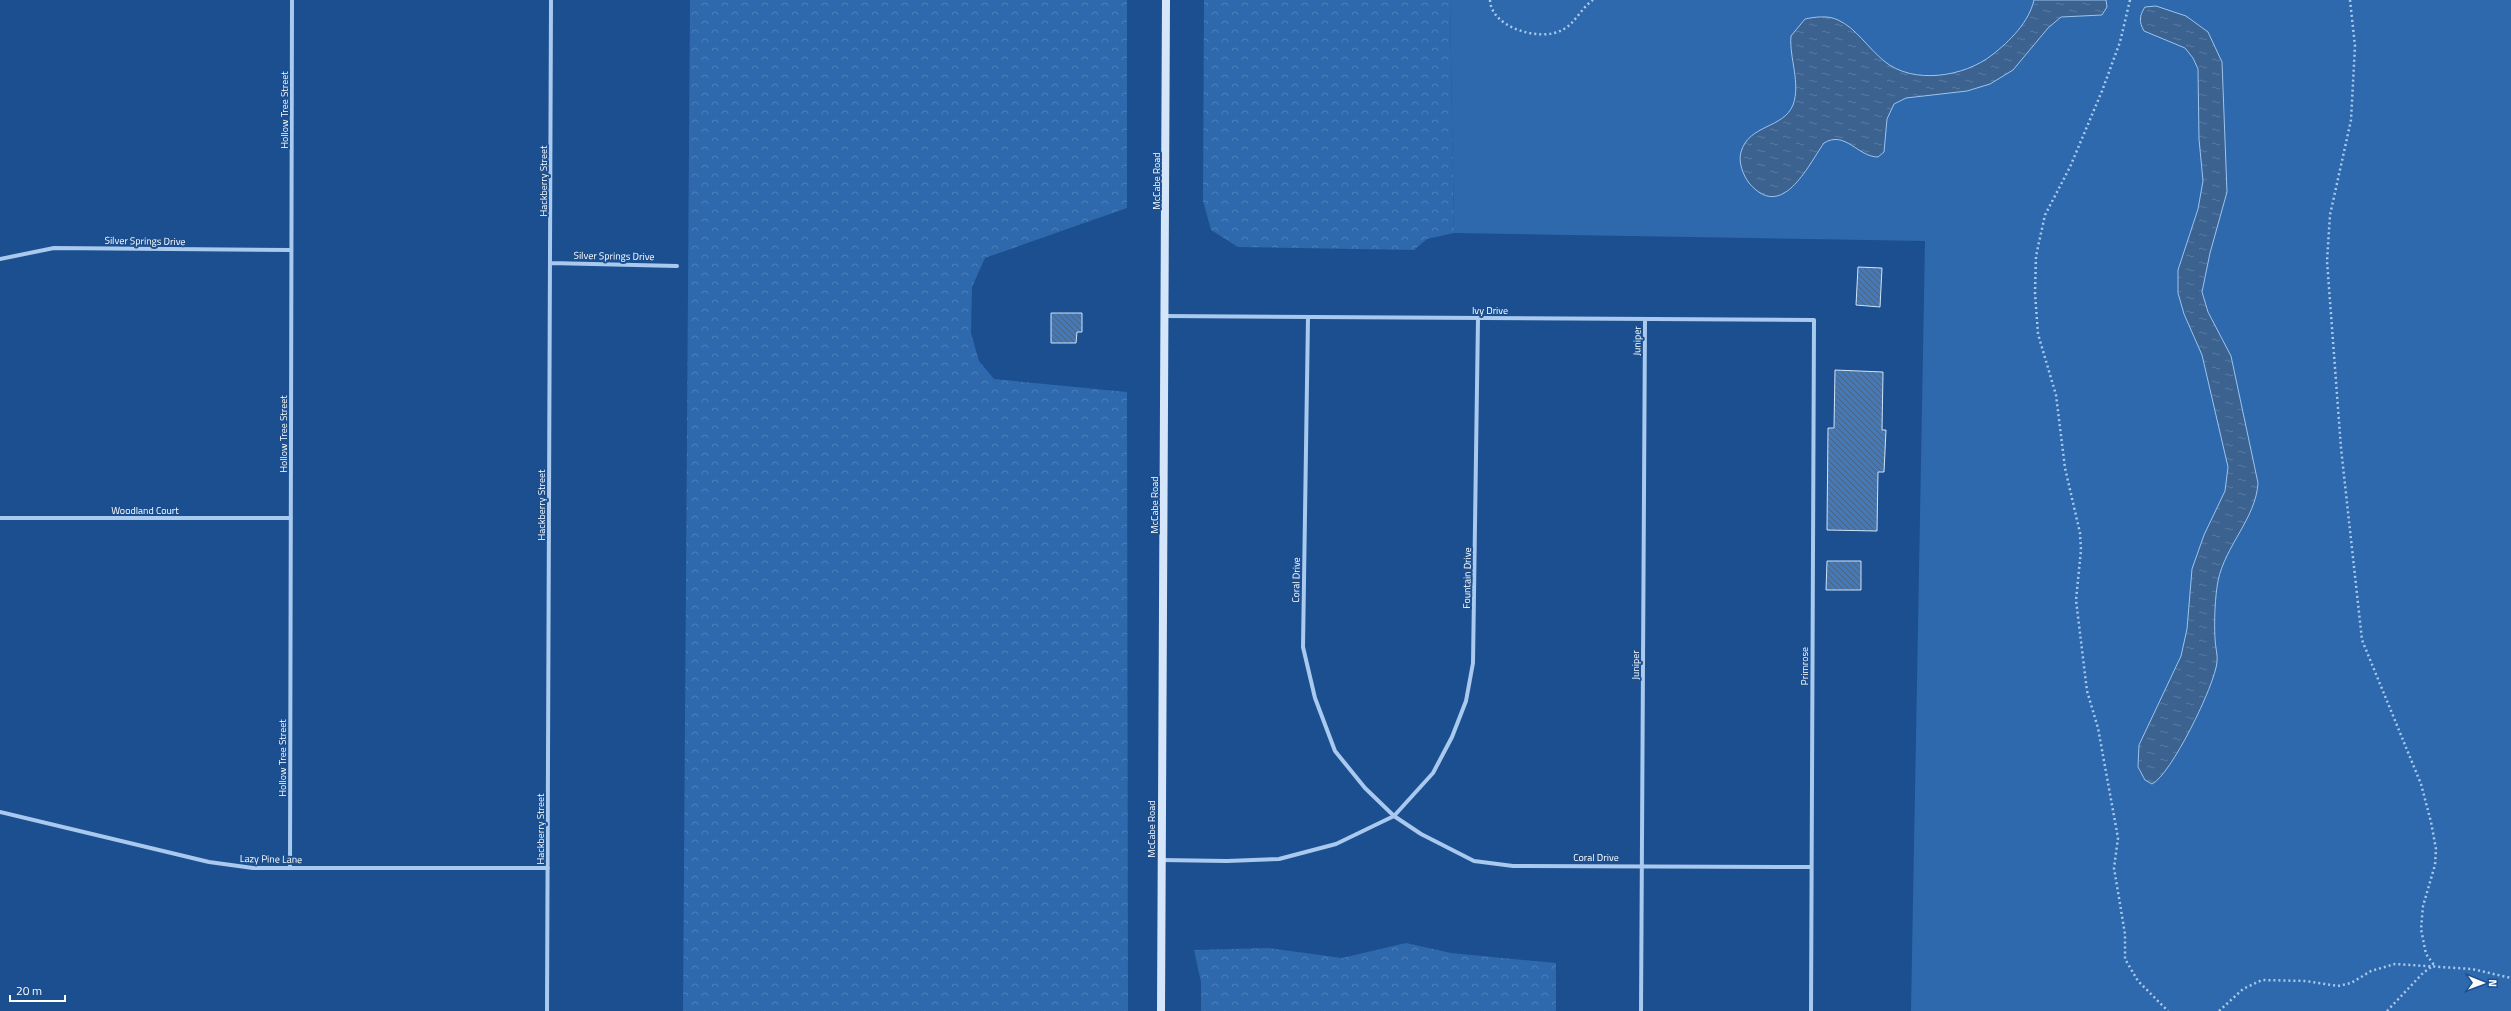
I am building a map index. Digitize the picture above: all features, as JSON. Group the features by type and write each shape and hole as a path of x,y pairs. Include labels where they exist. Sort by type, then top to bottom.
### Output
{"street":[{"name":"Hollow Tree Street","path":"290,868 292,0"},
{"name":"Hackberry Street","path":"547,1011 551,0"},
{"name":"McCabe Road","path":"1161,1011 1166,0"},
{"name":"Silver Springs Drive","path":"0,259 54,248 291,250"},
{"name":"Silver Springs Drive","path":"550,263 677,266"},
{"name":"Ivy Drive","path":"1165,316 1814,320"},
{"name":"Coral Drive","path":"1308,317 1303,647 1315,698 1335,751 1365,788 1394,816 1421,834 1474,861 1512,866 1642,865 1811,867"},
{"name":"Fountain Drive","path":"1394,816 1433,773 1452,737 1466,701 1473,663 1478,318"},
{"name":"Juniper","path":"1641,1011 1645,319"},
{"name":"Primrose","path":"1811,1011 1814,320"},
{"name":"Woodland Court","path":"0,518 291,518"},
{"name":"Lazy Pine Lane","path":"0,812 209,862 253,868 548,868"},
{"path":"1161,860 1227,861 1279,859 1336,844 1394,816"}],"path":[{"path":"1490,0 1493,13 1505,23 1525,31 1552,34 1566,29 1592,0"},
{"path":"2130,0 2120,42 2102,91 2070,167 2045,215 2036,256 2035,292 2038,334 2056,395 2066,468 2080,533 2081,550 2076,600 2087,691 2098,728 2118,838 2114,868 2125,934 2125,959 2138,981 2168,1011"},
{"path":"2350,0 2356,46 2350,120 2330,215 2327,261 2341,448 2362,640 2421,784 2436,849 2435,865 2423,906 2421,929 2426,954 2434,965"},
{"path":"2387,1011 2423,973 2434,965"},
{"path":"2219,1011 2243,989 2262,980 2306,981 2338,986 2351,983 2384,966 2434,965 2490,972 2511,978"}],"green space":[{"path":"690,0 1127,0 1127,208 985,258 972,287 971,333 979,361 994,379 1127,392 1128,1011 683,1011"},
{"path":"1204,0 1450,0 1454,233 1427,239 1414,250 1238,247 1211,230 1203,201"},
{"path":"1450,0 2511,0 2511,1011 1911,1011 1925,241 1454,233"},
{"path":"1406,943 1451,953 1556,963 1556,1011 1201,1011 1201,982 1194,950 1268,948 1342,958"}],"water":[{"path":"2034,0 2106,0 2107,7 2102,15 2061,17 2048,28 2013,70 1990,84 1967,91 1906,98 1894,104 1887,119 1884,152 1878,157 1864,153 1845,142 1832,140 1824,143 1802,176 1783,194 1772,197 1761,193 1747,180 1740,160 1741,152 1745,143 1758,131 1782,119 1793,105 1796,88 1791,36 1805,19 1817,17 1834,18 1851,28 1878,56 1896,69 1909,73 1938,75 1967,69 1981,63 1992,55 2018,30 2028,16"},
{"path":"2156,6 2186,16 2208,32 2222,62 2227,192 2210,253 2202,292 2208,312 2231,356 2258,483 2252,508 2227,556 2218,581 2215,602 2215,641 2217,662 2209,690 2180,748 2160,777 2152,784 2145,780 2138,767 2139,745 2181,656 2187,629 2192,569 2204,535 2225,491 2228,467 2202,355 2184,314 2178,293 2178,270 2198,209 2203,181 2199,139 2198,69 2193,58 2185,48 2144,31 2140,19 2143,10 2145,7"}],"building":[{"path":"1858,267 1882,268 1880,307 1856,305"},
{"path":"1051,313 1082,313 1082,332 1077,332 1076,343 1051,343"},
{"path":"1835,370 1883,372 1882,430 1886,430 1884,472 1878,472 1877,531 1827,530 1828,428 1834,428"},
{"path":"1827,561 1861,561 1861,590 1826,590"}]}
